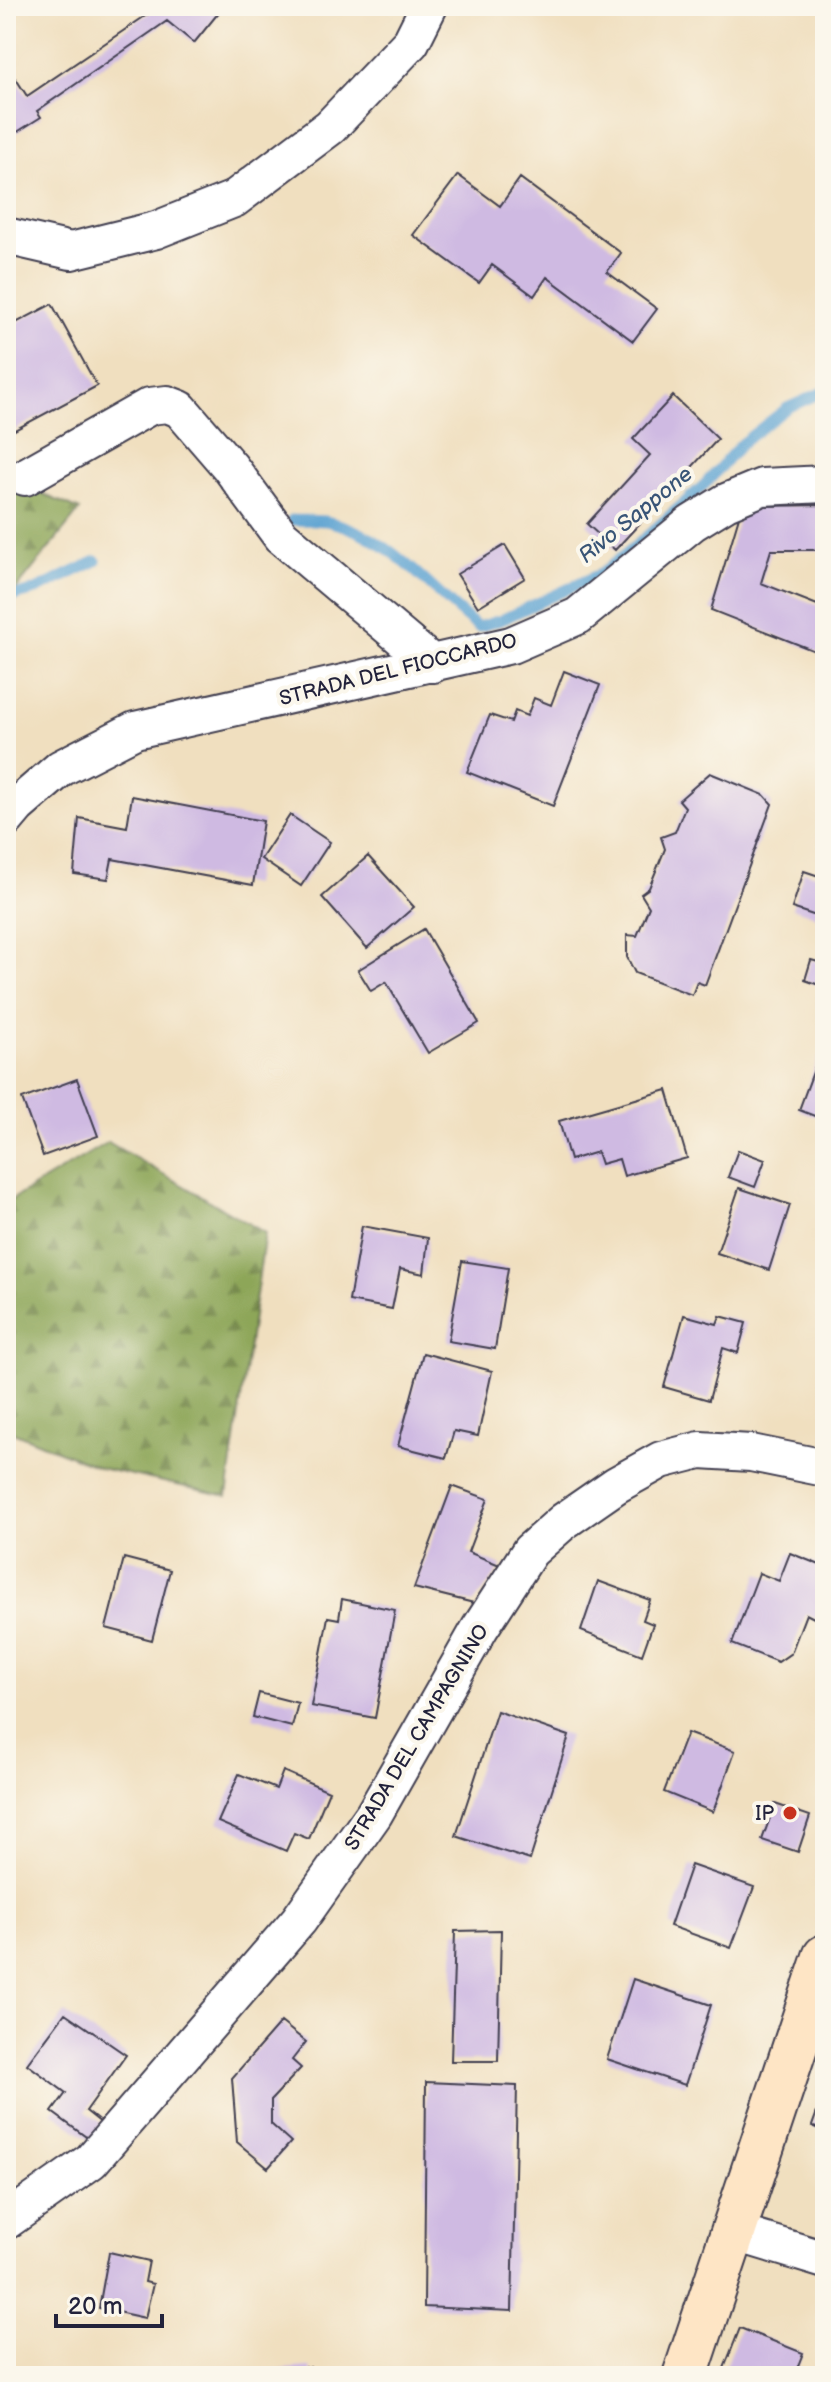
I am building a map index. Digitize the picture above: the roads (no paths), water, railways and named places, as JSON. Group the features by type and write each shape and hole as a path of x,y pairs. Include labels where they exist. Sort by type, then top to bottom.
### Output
{"main road":[{"path":"685,2376 825,1957"}],"street":[{"path":"6,236 71,251 156,230 234,199 330,127 411,42 429,6"},
{"path":"25,477 150,406 167,404 180,409 230,467 281,536 433,664"},
{"name":"STRADA DEL FIOCCARDO","path":"6,819 61,768 135,730 511,645 578,616 692,523 726,502 762,487 825,484"},
{"name":"STRADA DEL CAMPAGNINO","path":"6,2221 91,2161 299,1920 374,1814 480,1628 530,1551 564,1521 616,1485 661,1460 700,1450 751,1453 825,1468"},
{"path":"733,2232 825,2260"}],"waterway":[{"name":"Rivo Sappone","path":"292,520 330,522 373,539 409,566 478,627 501,620 602,573 705,484 742,443 787,408 825,391"},
{"name":"Rivo Sappone","path":"6,598 36,590 96,561"}],"place":[{"name":"IP","path":"790,1813"}]}
